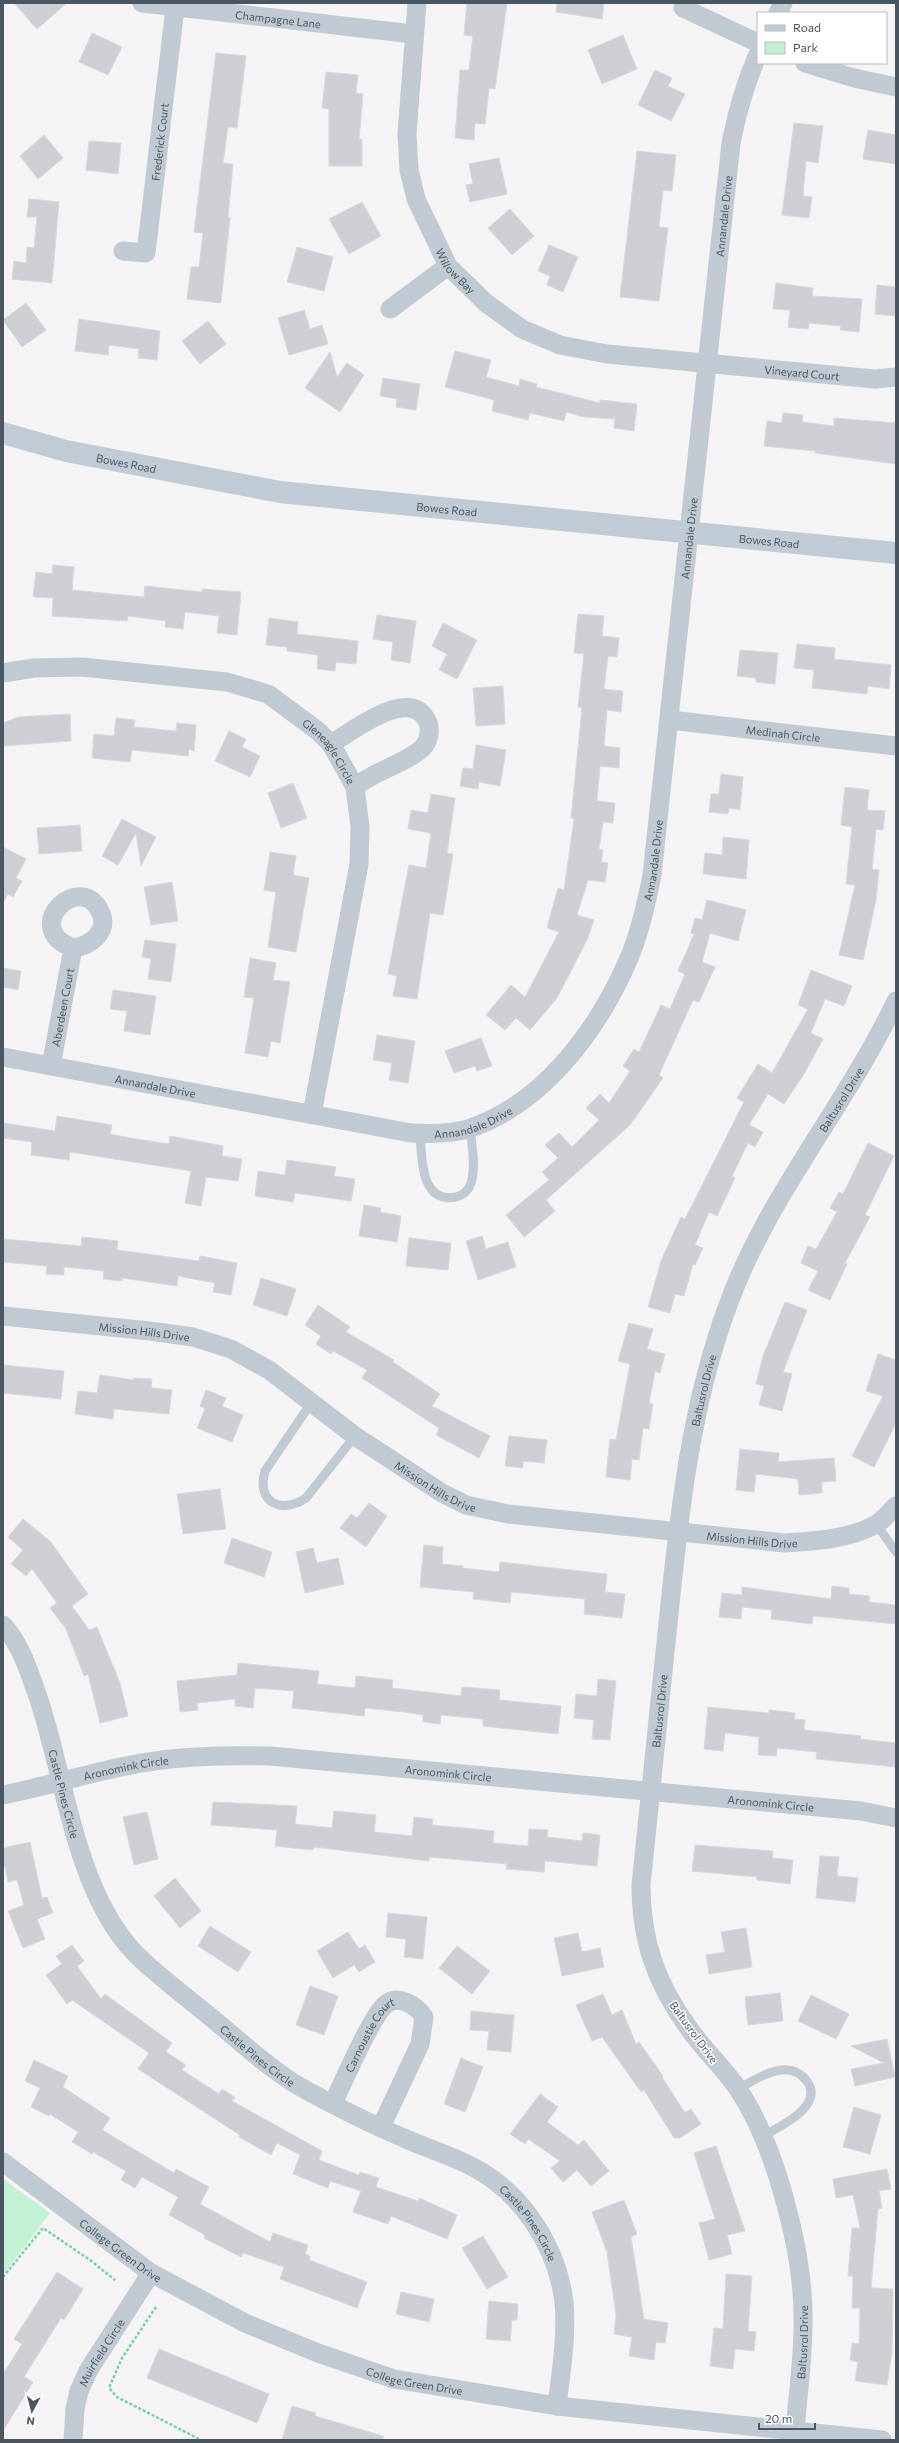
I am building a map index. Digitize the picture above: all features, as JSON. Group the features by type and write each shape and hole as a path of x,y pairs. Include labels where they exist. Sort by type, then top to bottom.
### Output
{"main road":[{"name":"Bowes Road","path":"3,433 66,451 280,492 896,553"}],"street":[{"name":"Champagne Lane","path":"142,3 175,8 414,34"},
{"name":"Willow Bay","path":"417,3 407,134 409,170 416,200 448,266 486,303 522,329 560,345 607,354 708,363"},
{"path":"778,12 783,3"},
{"name":"Frederick Court","path":"123,251 146,253 175,8"},
{"path":"683,8 757,43"},
{"name":"Annandale Drive","path":"3,1057 420,1134 470,1128 511,1109 557,1072 598,1017 627,965 644,912 652,875 670,720 731,144 738,106 747,78 757,56"},
{"path":"808,64 854,78 896,87"},
{"path":"390,309 448,266"},
{"name":"Vineyard Court","path":"708,363 875,379 896,377"},
{"name":"Gleneagle Circle","path":"3,673 34,668 82,667 227,682 268,694 318,731 331,744 355,787 360,827 359,864 312,1114"},
{"path":"331,744 397,707 413,708 425,717 428,723 428,737 420,750 363,780 355,787"},
{"name":"Medinah Circle","path":"670,720 896,746"},
{"name":"Aberdeen Court","path":"51,1066 73,948"},
{"name":"Baltusrol Drive","path":"795,2430 803,2345 802,2291 790,2221 779,2183 761,2137 738,2089 690,2031 670,2000 656,1973 647,1945 641,1911 642,1885 677,1534 698,1405 712,1351 728,1303 773,1209 802,1160 860,1071 896,1001"},
{"name":"Mission Hills Drive","path":"3,1316 150,1331 213,1342 231,1349 269,1370 354,1436 442,1493 466,1505 508,1514 677,1534 785,1544 834,1537 876,1524 896,1506"},
{"name":"Castle Pines Circle","path":"3,1625 29,1670 43,1712 83,1857 103,1908 141,1960 259,2057 295,2084 381,2127 472,2167 492,2180 514,2198 533,2220 552,2256 564,2302 565,2330 557,2406"},
{"name":"Aronomink Circle","path":"3,1795 62,1783 122,1766 197,1757 242,1756 341,1762 861,1811 896,1818"},
{"name":"Carnoustie Court","path":"333,2103 369,2031 386,2004 394,2001 404,2001 419,2008 424,2017 420,2044 381,2127"},
{"name":"College Green Drive","path":"3,2162 151,2273 245,2324 318,2353 394,2379 557,2406 882,2440"},
{"name":"Muirfield Circle","path":"73,2440 78,2397 88,2371 151,2273"}],"lane":[{"path":"420,1134 423,1162 428,1186 438,1195 458,1196 466,1192 471,1185 473,1175 470,1128"},
{"path":"311,1403 265,1471 262,1482 264,1493 272,1502 281,1506 296,1505 306,1498 354,1436"},
{"path":"876,1524 896,1552"},
{"path":"738,2089 770,2072 782,2070 793,2070 801,2074 809,2084 810,2096 806,2107 797,2117 761,2137"}],"path":[{"path":"3,2277 43,2228 90,2260 115,2280"},
{"path":"156,2307 122,2358 109,2388 117,2397 201,2440"}],"green space":[{"path":"3,2179 50,2213 3,2275"}],"building":[{"path":"14,3 67,3 37,29"},
{"path":"467,3 507,3 495,89 489,88 485,124 475,123 474,140 455,138 460,70 469,70 473,36 464,35"},
{"path":"557,3 604,3 602,19 556,12"},
{"path":"92,33 122,47 108,75 79,62"},
{"path":"623,35 637,69 602,84 588,50"},
{"path":"216,53 246,56 237,128 228,127 223,163 233,164 228,217 230,218 221,303 187,299 191,267 199,267 203,233 194,232"},
{"path":"655,70 672,78 668,86 685,94 671,121 638,105"},
{"path":"326,72 358,75 356,93 363,94 359,139 362,139 362,166 329,166 329,109 322,108"},
{"path":"794,123 823,126 818,163 806,161 803,196 812,197 809,218 782,215"},
{"path":"868,130 896,135 896,164 863,159"},
{"path":"44,135 63,158 38,179 20,156"},
{"path":"89,141 121,143 118,174 86,170"},
{"path":"637,151 676,155 672,191 663,190 659,227 668,228 659,301 620,297"},
{"path":"499,158 507,194 470,202 466,185 473,184 469,164"},
{"path":"29,199 59,202 52,283 12,279 14,261 26,263 27,247 34,248 37,217 27,217"},
{"path":"362,202 381,236 349,254 329,219"},
{"path":"510,209 534,236 512,255 488,228"},
{"path":"549,245 578,257 563,292 547,285 550,276 538,271"},
{"path":"297,247 333,257 324,291 287,282"},
{"path":"776,283 813,288 812,296 862,299 859,332 840,330 841,326 809,323 808,329 788,327 790,310 773,309"},
{"path":"877,285 896,287 896,316 875,314"},
{"path":"26,303 46,330 22,347 3,320"},
{"path":"304,310 310,329 322,325 328,344 289,355 278,318"},
{"path":"79,319 160,331 157,360 138,358 139,349 109,345 108,355 75,351"},
{"path":"208,321 226,344 200,364 182,341"},
{"path":"455,351 491,360 486,377 519,386 520,379 537,384 536,387 600,403 600,400 637,404 634,431 614,428 615,419 584,417 566,412 564,421 530,413 528,420 492,411 494,400 445,387"},
{"path":"330,352 337,377 347,363 364,375 340,412 305,388"},
{"path":"383,378 420,384 416,410 396,407 397,399 380,396"},
{"path":"783,413 803,415 802,422 834,426 834,418 896,423 896,464 815,453 816,451 764,446 767,421 782,423"},
{"path":"53,565 74,567 72,590 144,597 145,586 202,592 202,589 241,592 237,635 217,633 219,616 185,612 183,629 165,627 166,621 128,616 127,621 52,616 53,598 33,597 36,572 52,574"},
{"path":"578,614 604,616 602,636 619,638 617,657 608,656 604,689 623,691 621,712 607,710 604,746 620,748 619,768 600,766 597,801 615,803 613,823 603,822 599,849 603,850 601,862 608,863 605,882 588,880 577,915 594,920 588,938 557,998 530,1030 516,1018 505,1030 486,1015 511,985 525,997 559,932 547,928 558,888 564,890 574,819 571,818 582,708 578,707 584,654 574,653"},
{"path":"377,615 416,621 410,663 391,660 393,642 373,639"},
{"path":"269,618 298,622 297,634 358,641 356,664 336,662 335,671 317,669 318,655 287,651 287,647 266,645"},
{"path":"443,623 477,640 457,679 439,670 447,654 432,646"},
{"path":"797,644 835,648 834,659 891,665 889,689 868,686 867,694 812,688 814,670 794,668"},
{"path":"740,650 778,653 775,684 756,682 756,678 737,676"},
{"path":"503,686 505,724 476,726 473,688"},
{"path":"70,714 71,741 3,746 3,723 18,717"},
{"path":"116,718 135,720 134,727 176,731 177,723 196,725 194,751 189,749 188,756 132,750 130,762 92,758 94,734 114,736"},
{"path":"229,731 246,739 242,747 260,756 250,777 215,761"},
{"path":"476,745 506,750 500,786 479,782 478,789 460,786 463,768 473,769"},
{"path":"721,774 743,777 740,810 729,808 728,814 709,812 711,794 719,794"},
{"path":"293,783 307,818 281,828 268,793"},
{"path":"845,787 869,790 867,810 885,811 883,830 876,829 872,869 879,870 876,900 863,960 839,955 855,885 846,884 852,827 841,825"},
{"path":"431,794 455,798 447,853 453,854 443,915 430,913 417,999 393,996 397,976 388,974 409,865 426,868 431,833 408,829 411,810 428,813"},
{"path":"122,819 156,837 141,866 136,833 118,865 102,856"},
{"path":"80,825 82,851 39,854 37,828"},
{"path":"723,837 749,840 746,879 703,874 705,853 722,855"},
{"path":"3,847 26,859 16,878 22,881 13,897 8,894 3,903"},
{"path":"270,852 296,856 293,875 309,878 296,952 268,947 276,892 264,890"},
{"path":"172,882 178,921 151,925 144,887"},
{"path":"707,900 746,910 738,941 710,933 702,962 715,967 699,1002 693,1000 659,1075 663,1078 630,1125 546,1200 555,1211 524,1237 506,1215 549,1180 542,1172 558,1158 545,1145 559,1133 572,1147 599,1120 586,1108 600,1094 609,1103 630,1071 623,1066 634,1049 639,1052 661,1005 670,1009 685,974 678,971 694,934 691,933 695,918 702,920"},
{"path":"145,940 176,944 171,982 148,979 151,959 142,957"},
{"path":"250,958 276,963 273,980 290,982 280,1043 271,1041 268,1057 245,1053 254,998 244,997"},
{"path":"3,968 21,971 18,990 3,987"},
{"path":"811,970 852,986 844,1006 825,999 811,1033 823,1039 804,1074 784,1104 768,1094 749,1125 763,1132 755,1147 748,1143 732,1176 735,1178 717,1216 709,1212 695,1245 703,1248 695,1265 693,1264 684,1296 675,1294 670,1313 648,1307 661,1261 681,1217 685,1219 744,1102 737,1098 758,1064 772,1073 808,1009 798,1005"},
{"path":"113,990 156,996 150,1035 124,1031 127,1011 110,1009"},
{"path":"377,1035 415,1041 408,1083 389,1080 392,1063 373,1060"},
{"path":"481,1038 492,1066 477,1071 475,1066 454,1073 445,1051"},
{"path":"57,1116 112,1125 110,1134 130,1138 169,1144 170,1136 223,1146 222,1156 242,1159 238,1181 206,1177 201,1206 185,1203 191,1171 70,1152 69,1160 31,1155 32,1142 3,1138 3,1123 55,1131"},
{"path":"868,1143 894,1156 865,1215 870,1217 845,1263 847,1264 830,1300 808,1290 818,1271 801,1263 808,1246 816,1249 837,1212 830,1208 839,1192 843,1194"},
{"path":"287,1160 336,1167 334,1176 355,1179 351,1201 295,1193 293,1202 255,1196 258,1171 285,1175"},
{"path":"364,1205 381,1208 380,1212 401,1216 397,1242 359,1236"},
{"path":"482,1236 486,1249 508,1242 516,1267 478,1280 466,1241"},
{"path":"82,1237 118,1241 117,1250 199,1261 200,1256 237,1263 231,1295 213,1292 215,1283 178,1276 177,1286 122,1278 122,1281 103,1279 104,1271 64,1267 64,1275 46,1274 47,1266 3,1262 3,1239 81,1246"},
{"path":"409,1238 451,1243 448,1270 406,1266"},
{"path":"261,1278 296,1289 287,1316 253,1305"},
{"path":"785,1302 807,1310 783,1372 792,1374 782,1411 759,1405 764,1386 756,1384 763,1356"},
{"path":"318,1305 350,1327 346,1332 394,1360 393,1362 440,1394 432,1406 490,1436 479,1458 436,1435 439,1428 362,1378 367,1370 333,1351 331,1354 316,1344 321,1336 305,1325"},
{"path":"629,1323 653,1329 647,1349 665,1354 660,1373 655,1371 649,1403 653,1404 649,1429 643,1428 639,1460 632,1459 630,1480 606,1477 610,1439 616,1440 630,1364 618,1361"},
{"path":"878,1354 896,1360 896,1423 874,1467 852,1456 883,1396 866,1391"},
{"path":"3,1365 64,1371 61,1399 3,1393"},
{"path":"100,1375 134,1380 134,1378 152,1379 151,1388 172,1390 169,1414 114,1409 113,1419 75,1414 78,1391 97,1393"},
{"path":"206,1390 226,1398 222,1406 243,1415 232,1442 197,1428 205,1409 200,1406"},
{"path":"509,1436 547,1440 544,1463 523,1461 523,1468 505,1466"},
{"path":"740,1449 779,1453 778,1462 834,1458 836,1481 822,1482 822,1493 799,1495 798,1479 756,1474 754,1492 736,1490"},
{"path":"220,1489 226,1529 183,1534 177,1494"},
{"path":"369,1503 387,1516 366,1547 340,1528 351,1514 357,1518"},
{"path":"23,1519 50,1541 88,1594 72,1606 89,1630 97,1627 120,1683 128,1716 100,1723 88,1674 84,1676 66,1629 50,1608 57,1603 32,1569 26,1576 11,1564 23,1550 8,1537"},
{"path":"232,1538 272,1552 264,1577 224,1563"},
{"path":"424,1545 443,1547 442,1564 463,1566 462,1568 499,1572 500,1562 607,1574 605,1592 625,1594 622,1618 584,1614 585,1599 511,1592 510,1603 473,1599 474,1592 420,1587"},
{"path":"313,1548 317,1563 338,1558 344,1584 305,1593 296,1552"},
{"path":"832,1586 849,1588 849,1594 870,1596 869,1602 896,1605 896,1624 813,1616 812,1624 771,1619 772,1610 742,1607 741,1619 719,1617 722,1593 742,1595 742,1587 831,1599"},
{"path":"238,1663 319,1671 317,1684 355,1688 356,1676 393,1680 392,1688 461,1696 462,1687 500,1690 499,1700 561,1706 558,1734 483,1726 483,1719 441,1715 440,1724 423,1722 423,1715 404,1712 365,1708 364,1716 292,1708 294,1691 255,1688 253,1708 235,1706 235,1699 197,1703 198,1710 180,1712 177,1681 237,1675"},
{"path":"598,1679 616,1681 610,1740 592,1739 594,1720 574,1718 576,1694 597,1696"},
{"path":"708,1707 769,1713 769,1710 795,1713 794,1719 805,1720 804,1730 861,1736 860,1739 896,1743 896,1767 816,1759 817,1752 777,1748 776,1756 758,1755 759,1737 725,1733 723,1751 704,1749"},
{"path":"213,1802 297,1806 295,1824 332,1828 334,1811 376,1815 374,1832 412,1836 414,1817 433,1819 432,1825 494,1831 493,1843 528,1846 529,1829 548,1830 547,1837 582,1841 583,1833 600,1835 597,1866 545,1861 544,1872 506,1869 507,1864 429,1857 429,1861 314,1847 313,1850 275,1846 277,1830 211,1825"},
{"path":"147,1812 158,1859 134,1865 123,1817"},
{"path":"30,1842 42,1898 47,1897 53,1913 37,1919 45,1939 23,1948 8,1911 24,1905 17,1880 8,1882 5,1866 3,1866 3,1848"},
{"path":"695,1845 773,1851 772,1858 793,1860 790,1884 757,1880 757,1877 692,1871"},
{"path":"820,1856 839,1857 837,1876 858,1878 855,1902 816,1898"},
{"path":"175,1878 201,1911 180,1928 154,1896"},
{"path":"388,1913 427,1917 423,1959 404,1957 406,1939 386,1937"},
{"path":"210,1926 251,1952 238,1972 198,1946"},
{"path":"746,1928 752,1967 709,1974 706,1955 725,1952 721,1932"},
{"path":"348,1932 359,1949 365,1945 375,1962 359,1972 354,1965 333,1978 317,1951"},
{"path":"578,1933 582,1952 600,1948 604,1967 562,1976 554,1938"},
{"path":"72,1945 84,1961 77,1966 101,1999 105,1994 172,2043 166,2052 186,2065 182,2070 219,2094 222,2089 235,2097 232,2101 322,2151 319,2160 359,2175 360,2172 379,2178 376,2187 418,2201 419,2198 457,2215 447,2239 391,2216 388,2224 353,2212 361,2191 330,2181 328,2188 293,2174 300,2155 277,2143 271,2155 239,2137 240,2135 138,2069 149,2053 72,2000 67,2004 46,1975 62,1964 56,1956"},
{"path":"457,1946 490,1971 472,1994 439,1968"},
{"path":"310,1986 338,1996 324,2035 296,2025"},
{"path":"780,1993 783,2021 748,2025 745,1997"},
{"path":"603,1994 612,2015 622,2010 636,2044 639,2042 663,2076 662,2077 685,2113 691,2109 701,2124 680,2138 674,2138 644,2090 641,2092 602,2037 592,2041 576,2005"},
{"path":"811,1995 849,2014 836,2039 798,2021"},
{"path":"471,2011 514,2015 511,2052 487,2050 489,2031 470,2030"},
{"path":"887,2039 895,2077 855,2086 851,2069 884,2063 851,2046"},
{"path":"461,2058 483,2067 465,2112 444,2104"},
{"path":"34,2060 68,2076 63,2087 110,2118 102,2130 174,2173 176,2169 209,2187 200,2204 270,2242 273,2233 308,2245 305,2254 310,2256 309,2260 367,2282 357,2308 280,2279 284,2267 243,2253 241,2257 204,2238 205,2235 169,2215 178,2197 142,2177 135,2188 121,2180 126,2171 72,2142 78,2132 50,2114 49,2116 31,2107 40,2088 25,2081"},
{"path":"540,2094 558,2107 547,2122 578,2145 584,2140 609,2171 591,2186 577,2170 563,2182 551,2168 560,2161 528,2139 525,2144 510,2134"},
{"path":"854,2107 881,2115 870,2154 843,2147"},
{"path":"716,2146 745,2231 727,2235 732,2254 709,2260 699,2223 715,2219 694,2153"},
{"path":"887,2169 891,2189 879,2191 882,2208 878,2209 871,2288 893,2289 892,2352 887,2385 855,2381 858,2362 850,2360 852,2343 859,2344 860,2308 852,2308 853,2276 848,2276 852,2228 860,2228 853,2195 836,2198 833,2179"},
{"path":"624,2200 637,2234 631,2237 644,2319 668,2323 665,2343 656,2342 654,2360 629,2356 632,2337 614,2334 616,2315 607,2252 592,2212"},
{"path":"483,2236 508,2277 487,2289 462,2248"},
{"path":"57,2272 83,2289 64,2320 61,2318 24,2377 33,2382 3,2431 3,2374 22,2344 14,2339"},
{"path":"726,2274 752,2276 748,2331 756,2332 754,2351 735,2349 733,2369 710,2366 714,2328 723,2329"},
{"path":"401,2292 434,2299 429,2322 396,2314"},
{"path":"489,2301 518,2304 517,2320 512,2320 510,2341 486,2339"},
{"path":"159,2349 269,2394 257,2423 147,2378"},
{"path":"292,2406 316,2413 315,2416 383,2436 383,2440 282,2440"}]}
